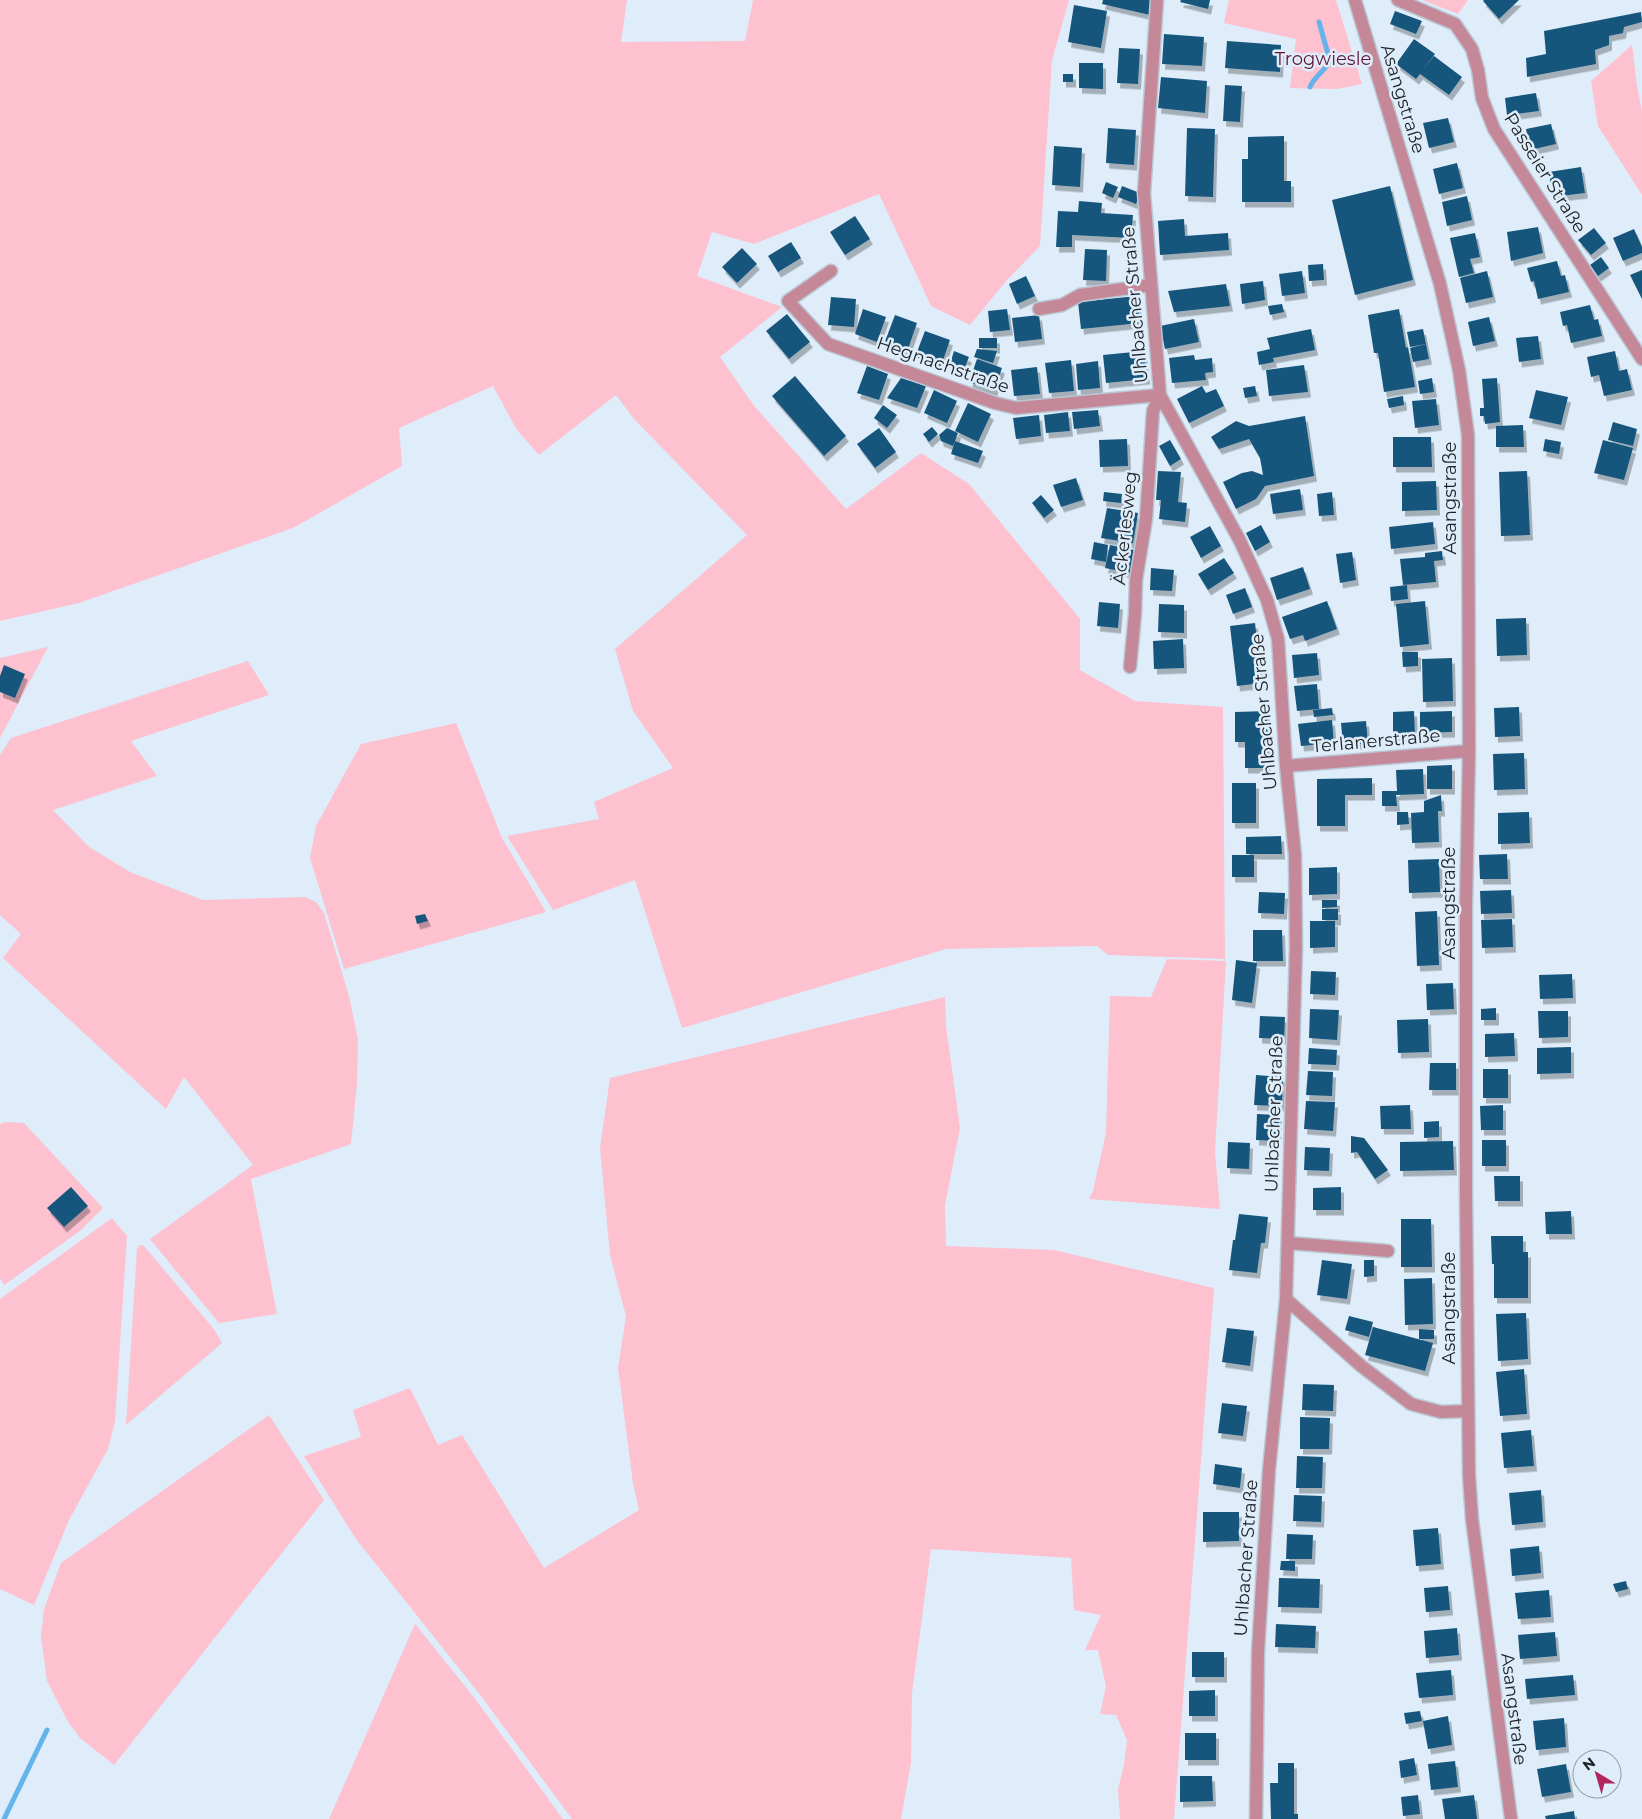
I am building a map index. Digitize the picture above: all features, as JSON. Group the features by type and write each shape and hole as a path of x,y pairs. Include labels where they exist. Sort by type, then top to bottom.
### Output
{"street":[{"name":"Uhlbacher Straße","path":"1157,0 1144,194 1160,395 1240,541 1267,600 1278,638 1286,766 1295,855 1296,947 1286,1299 1269,1470 1258,1652 1256,1819"},
{"name":"Asangstraße","path":"1355,0 1432,257 1461,380 1468,435 1469,751 1466,905 1467,1411 1472,1519 1511,1819"},
{"name":"Passeier Straße","path":"1398,0 1455,24 1472,49 1478,70 1482,98 1494,129 1642,360"},
{"name":"Hegnachstraße","path":"831,271 788,301 828,344 1016,408 1160,395"},
{"path":"1039,309 1062,305 1080,295 1151,285"},
{"name":"Äckerlesweg","path":"1130,667 1136,580 1146,519 1153,411 1160,395"},
{"name":"Terlanerstraße","path":"1286,766 1469,751"},
{"path":"1288,1242 1388,1251"},
{"path":"1286,1299 1360,1365 1410,1404 1441,1412 1467,1411"}],"green space":[{"path":"0,0 627,0 621,42 745,41 753,0 1069,0 1052,60 1040,246 1006,281 970,325 931,306 879,194 754,244 712,232 697,276 782,307 720,357 755,407 846,509 921,453 969,484 1080,619 1080,670 1135,701 1223,707 1225,959 1108,955 1097,946 946,949 682,1028 635,880 553,910 507,836 599,819 594,802 673,768 633,711 615,649 747,535 634,419 616,395 539,455 517,430 493,386 399,428 402,466 293,528 79,603 0,621"},
{"name":"Trogwiesle","path":"1229,0 1336,0 1362,84 1337,89 1290,88 1296,39 1224,23"},
{"path":"1422,0 1468,0 1458,14"},
{"path":"1632,45 1642,111 1642,195 1598,126 1591,81"},
{"path":"48,647 0,738 0,658"},
{"path":"248,661 269,695 131,741 157,776 53,810 89,847 130,872 203,900 305,897 316,902 324,913 349,996 358,1039 357,1084 351,1144 251,1179 277,1314 219,1323 150,1239 253,1165 184,1077 166,1109 3,958 21,934 0,915 0,755 11,738"},
{"path":"456,723 502,838 546,912 344,969 310,858 316,826 361,744"},
{"path":"1167,959 1226,961 1215,1152 1220,1209 1089,1199 1093,1191 1106,1133 1110,996 1151,997"},
{"path":"945,997 946,1026 960,1128 945,1205 946,1246 1054,1250 1214,1288 1174,1819 1120,1819 1118,1789 1124,1765 1127,1740 1116,1715 1100,1714 1106,1686 1098,1650 1085,1650 1101,1615 1074,1610 1071,1558 931,1549 912,1693 911,1763 901,1819 572,1819 481,1696 356,1539 304,1456 361,1437 353,1410 410,1388 438,1445 462,1435 544,1568 639,1510 633,1483 618,1368 626,1316 610,1255 600,1148 610,1078"},
{"path":"5,1122 24,1123 103,1208 80,1231 4,1285 0,1278 0,1124"},
{"path":"112,1218 127,1236 115,1421 108,1449 69,1520 34,1605 0,1589 0,1299"},
{"path":"140,1245 143,1245 214,1329 222,1343 126,1425 137,1249"},
{"path":"269,1415 324,1500 114,1765 80,1738 67,1720 47,1681 41,1636 44,1609 61,1563"},
{"path":"415,1624 476,1700 563,1819 329,1819"}],"building":[{"path":"1103,0 1153,0 1150,15 1102,4"},
{"path":"1181,0 1210,0 1208,9 1180,2"},
{"path":"1484,0 1519,0 1499,19"},
{"path":"1074,5 1107,11 1101,48 1068,42"},
{"path":"1395,11 1422,21 1416,34 1390,24"},
{"path":"1641,12 1642,22 1624,27 1623,33 1609,36 1609,45 1595,50 1596,64 1527,77 1526,58 1546,54 1544,31"},
{"path":"1164,34 1204,37 1202,66 1162,64"},
{"path":"1414,39 1435,54 1423,70 1434,56 1462,77 1449,95 1420,74 1416,79 1396,64"},
{"path":"1227,41 1281,45 1280,72 1225,68"},
{"path":"1119,48 1140,49 1138,84 1117,83"},
{"path":"1079,63 1103,63 1103,89 1079,88"},
{"path":"1063,74 1073,74 1073,82 1063,82"},
{"path":"1161,77 1207,81 1205,113 1158,108"},
{"path":"1225,85 1242,86 1240,122 1223,121"},
{"path":"1536,93 1539,111 1507,115 1505,98"},
{"path":"1448,118 1454,142 1429,148 1423,123"},
{"path":"1551,124 1556,144 1530,150 1526,129"},
{"path":"1108,128 1136,130 1134,165 1106,163"},
{"path":"1187,128 1215,129 1213,197 1185,196"},
{"path":"1284,136 1284,181 1291,181 1291,202 1242,202 1242,159 1248,159 1248,137"},
{"path":"1054,146 1082,148 1080,187 1052,185"},
{"path":"1457,163 1463,188 1439,194 1433,169"},
{"path":"1581,167 1585,193 1552,197 1549,172"},
{"path":"1106,182 1118,187 1113,198 1102,193"},
{"path":"1122,186 1140,193 1136,204 1118,197"},
{"path":"1390,186 1413,280 1355,295 1332,200"},
{"path":"1467,196 1472,220 1447,226 1442,202"},
{"path":"1079,201 1102,203 1101,213 1133,215 1131,238 1072,235 1072,247 1056,247 1058,211 1078,212"},
{"path":"855,216 870,239 845,255 830,232"},
{"path":"1184,219 1185,236 1228,233 1229,250 1160,255 1158,221"},
{"path":"1538,227 1543,253 1511,261 1507,232"},
{"path":"1594,228 1606,243 1591,255 1578,240"},
{"path":"1634,229 1642,247 1642,253 1623,261 1613,238"},
{"path":"1475,233 1480,257 1470,259 1474,273 1459,277 1450,238"},
{"path":"791,242 801,258 778,272 768,256"},
{"path":"742,248 757,264 737,283 722,267"},
{"path":"1085,249 1107,250 1106,281 1083,280"},
{"path":"1601,257 1609,268 1598,276 1590,265"},
{"path":"1557,261 1561,276 1565,275 1569,292 1538,299 1534,281 1531,282 1527,268"},
{"path":"1323,264 1324,280 1309,281 1308,265"},
{"path":"1642,270 1642,299 1630,275"},
{"path":"1302,271 1305,293 1282,296 1279,274"},
{"path":"1487,271 1493,297 1466,303 1460,278"},
{"path":"1026,276 1035,296 1017,304 1009,284"},
{"path":"1263,281 1265,300 1242,304 1240,284"},
{"path":"1226,284 1230,306 1174,312 1168,291"},
{"path":"1137,296 1140,323 1081,329 1078,302"},
{"path":"831,297 856,299 854,327 828,325"},
{"path":"1282,304 1284,312 1270,315 1268,306"},
{"path":"1590,305 1594,320 1598,319 1602,336 1571,343 1567,325 1563,326 1560,312"},
{"path":"863,309 886,317 877,342 855,334"},
{"path":"1007,309 1010,330 990,332 988,311"},
{"path":"1399,309 1415,387 1384,392 1378,353 1374,353 1368,315"},
{"path":"787,314 810,342 789,359 766,331"},
{"path":"895,315 917,323 907,352 884,344"},
{"path":"1039,315 1042,339 1015,342 1012,318"},
{"path":"1489,317 1495,341 1473,346 1468,322"},
{"path":"1194,319 1199,342 1165,349 1160,326"},
{"path":"1311,329 1315,350 1273,358 1274,362 1259,365 1257,352 1270,349 1267,338"},
{"path":"1423,329 1426,344 1410,347 1407,332"},
{"path":"925,331 950,340 941,366 915,357"},
{"path":"1538,336 1541,359 1519,362 1516,338"},
{"path":"979,338 997,338 997,348 979,348"},
{"path":"1426,344 1429,359 1413,362 1410,348"},
{"path":"977,349 997,351 993,363 974,357"},
{"path":"954,351 969,357 963,372 949,367"},
{"path":"1144,351 1147,379 1106,383 1103,355"},
{"path":"1615,351 1619,371 1627,369 1632,390 1604,396 1599,375 1591,377 1587,357"},
{"path":"1194,355 1195,360 1212,358 1213,372 1205,373 1206,380 1172,383 1169,358"},
{"path":"977,359 1002,368 994,391 969,382"},
{"path":"1071,360 1074,391 1049,393 1045,363"},
{"path":"1098,361 1100,388 1078,390 1076,364"},
{"path":"1304,365 1308,392 1269,396 1266,370"},
{"path":"867,366 888,374 879,400 857,393"},
{"path":"1037,367 1040,394 1014,396 1011,370"},
{"path":"795,376 846,436 824,456 772,396"},
{"path":"901,378 926,386 917,408 887,398"},
{"path":"1432,378 1434,392 1420,394 1418,381"},
{"path":"1497,378 1500,422 1485,424 1484,416 1480,416 1480,408 1484,408 1482,379"},
{"path":"1202,386 1206,393 1216,389 1224,406 1189,423 1177,399"},
{"path":"1255,386 1257,396 1245,398 1243,388"},
{"path":"934,390 957,401 947,423 924,413"},
{"path":"1536,390 1568,397 1561,425 1529,418"},
{"path":"1403,396 1404,405 1389,408 1387,399"},
{"path":"1436,399 1439,425 1415,428 1412,401"},
{"path":"968,403 991,414 978,442 955,431"},
{"path":"883,405 897,415 887,428 874,418"},
{"path":"1098,410 1100,426 1074,429 1072,412"},
{"path":"1068,412 1070,431 1046,433 1044,415"},
{"path":"1039,415 1041,436 1016,439 1013,418"},
{"path":"1305,416 1314,476 1265,486 1256,499 1236,509 1223,482 1242,473 1252,471 1263,475 1260,458 1249,439 1219,449 1211,437 1236,421 1249,426"},
{"path":"1613,422 1637,429 1633,446 1608,440"},
{"path":"1523,425 1524,447 1496,447 1496,426"},
{"path":"932,427 938,434 929,442 923,434"},
{"path":"879,428 896,452 875,468 857,444"},
{"path":"947,428 958,433 953,446 941,441 939,435"},
{"path":"1393,437 1431,437 1432,467 1393,467"},
{"path":"1127,439 1128,466 1100,467 1099,440"},
{"path":"1545,439 1561,442 1559,454 1543,451"},
{"path":"1170,440 1181,459 1170,466 1159,446"},
{"path":"1603,440 1633,448 1624,480 1594,473"},
{"path":"955,441 983,451 978,463 951,454"},
{"path":"1158,471 1181,472 1178,502 1187,503 1185,522 1159,519 1161,500 1156,500"},
{"path":"1527,471 1530,535 1501,536 1499,472"},
{"path":"1076,478 1083,500 1061,507 1053,485"},
{"path":"1436,481 1437,510 1402,511 1402,482"},
{"path":"1300,489 1303,510 1273,514 1270,494"},
{"path":"1104,492 1122,494 1121,503 1103,501"},
{"path":"1332,492 1334,515 1319,516 1317,494"},
{"path":"1041,495 1054,510 1044,518 1032,503"},
{"path":"1107,508 1138,513 1133,543 1101,538"},
{"path":"1433,522 1435,544 1391,549 1389,527"},
{"path":"1261,525 1270,542 1255,551 1246,533"},
{"path":"1210,526 1221,546 1201,558 1190,537"},
{"path":"1094,542 1108,545 1106,562 1091,559"},
{"path":"1110,545 1134,550 1130,573 1105,568"},
{"path":"1442,551 1443,560 1434,561 1436,582 1403,585 1400,559 1425,557 1425,553"},
{"path":"1352,552 1356,580 1340,583 1336,554"},
{"path":"1224,558 1234,573 1208,590 1198,574"},
{"path":"1303,567 1310,589 1277,600 1270,578"},
{"path":"1151,568 1174,570 1172,591 1150,590"},
{"path":"1407,585 1408,599 1391,601 1390,587"},
{"path":"1245,588 1252,607 1233,614 1226,595"},
{"path":"1327,601 1337,629 1305,641 1303,635 1290,639 1282,617"},
{"path":"1425,601 1429,644 1400,647 1396,604"},
{"path":"1099,602 1120,604 1118,628 1097,626"},
{"path":"1159,604 1184,605 1184,633 1158,632"},
{"path":"1526,618 1527,655 1497,656 1496,619"},
{"path":"1255,623 1262,683 1237,686 1230,626"},
{"path":"1183,639 1184,668 1154,669 1153,641"},
{"path":"1402,652 1418,652 1418,666 1403,667"},
{"path":"1317,653 1319,675 1294,678 1292,655"},
{"path":"1452,658 1453,701 1423,702 1422,659"},
{"path":"4,665 25,674 15,698 0,692 0,676"},
{"path":"1317,684 1319,709 1297,711 1294,686"},
{"path":"1519,707 1520,736 1495,737 1494,708"},
{"path":"1332,708 1333,715 1314,717 1313,710"},
{"path":"1267,711 1268,768 1245,768 1245,742 1235,742 1235,712"},
{"path":"1414,711 1415,735 1393,736 1393,712"},
{"path":"1452,711 1452,732 1420,733 1420,712"},
{"path":"1332,720 1334,743 1301,746 1298,724"},
{"path":"1366,721 1368,743 1343,745 1341,723"},
{"path":"1524,753 1525,789 1494,790 1493,754"},
{"path":"1452,765 1452,789 1427,789 1427,766"},
{"path":"1423,769 1424,794 1396,795 1397,806 1382,806 1382,791 1397,791 1396,770"},
{"path":"1372,778 1372,795 1345,795 1345,826 1317,826 1317,779"},
{"path":"1232,783 1256,783 1256,823 1232,823"},
{"path":"1441,795 1442,811 1438,811 1439,842 1412,843 1411,813 1424,812 1424,801"},
{"path":"1397,812 1408,812 1409,824 1397,825"},
{"path":"1529,812 1530,843 1498,844 1498,813"},
{"path":"1281,836 1282,854 1246,854 1246,837"},
{"path":"1507,854 1508,879 1480,879 1479,855"},
{"path":"1232,855 1254,855 1254,877 1232,877"},
{"path":"1439,859 1440,892 1409,893 1408,860"},
{"path":"1337,867 1337,894 1309,895 1309,868"},
{"path":"1511,890 1512,913 1481,914 1480,891"},
{"path":"1259,892 1285,893 1284,914 1258,913"},
{"path":"1322,900 1337,900 1337,907 1322,908"},
{"path":"1322,909 1338,909 1338,920 1322,920"},
{"path":"1437,911 1439,965 1417,966 1415,912"},
{"path":"425,914 428,921 417,924 415,916"},
{"path":"1512,919 1513,947 1482,948 1481,920"},
{"path":"1310,921 1335,921 1335,947 1310,948"},
{"path":"1253,930 1282,930 1283,961 1253,961"},
{"path":"1236,960 1257,963 1252,1003 1232,1000"},
{"path":"1311,971 1336,972 1335,995 1310,994"},
{"path":"1572,974 1573,998 1540,999 1539,975"},
{"path":"1453,983 1454,1009 1427,1010 1426,984"},
{"path":"1496,1008 1496,1020 1481,1020 1481,1009"},
{"path":"1310,1009 1339,1010 1337,1040 1309,1038"},
{"path":"1538,1011 1568,1011 1568,1037 1539,1038"},
{"path":"1260,1016 1285,1017 1284,1039 1259,1038"},
{"path":"1428,1019 1429,1052 1398,1053 1397,1020"},
{"path":"1514,1033 1515,1056 1485,1057 1485,1034"},
{"path":"1571,1047 1571,1073 1537,1074 1537,1048"},
{"path":"1309,1048 1337,1050 1336,1065 1308,1064"},
{"path":"1430,1063 1456,1063 1456,1090 1429,1090"},
{"path":"1483,1069 1508,1069 1508,1098 1483,1098"},
{"path":"1308,1071 1333,1072 1332,1096 1306,1095"},
{"path":"1256,1075 1283,1077 1282,1106 1254,1105"},
{"path":"1306,1101 1335,1102 1333,1131 1304,1129"},
{"path":"1410,1105 1411,1129 1381,1129 1380,1106"},
{"path":"1503,1105 1503,1130 1481,1130 1480,1106"},
{"path":"1257,1114 1279,1115 1278,1141 1256,1140"},
{"path":"1439,1121 1439,1137 1424,1138 1424,1122"},
{"path":"1351,1136 1364,1138 1388,1170 1375,1179 1357,1152 1351,1153"},
{"path":"1482,1140 1506,1140 1506,1166 1482,1166"},
{"path":"1453,1141 1454,1170 1400,1171 1400,1142"},
{"path":"1228,1142 1250,1143 1249,1169 1227,1168"},
{"path":"1305,1147 1330,1148 1329,1171 1304,1170"},
{"path":"1494,1176 1520,1176 1520,1201 1495,1201"},
{"path":"71,1187 88,1206 64,1227 47,1208"},
{"path":"1341,1187 1341,1210 1313,1210 1313,1188"},
{"path":"1571,1211 1572,1234 1546,1234 1545,1212"},
{"path":"1239,1214 1268,1217 1265,1243 1261,1243 1257,1273 1229,1270"},
{"path":"1401,1219 1431,1219 1432,1267 1401,1267"},
{"path":"1491,1236 1523,1236 1523,1252 1528,1252 1528,1298 1494,1298 1494,1264 1492,1264"},
{"path":"1322,1260 1352,1264 1347,1299 1317,1295"},
{"path":"1364,1260 1374,1260 1374,1276 1364,1277"},
{"path":"1432,1278 1433,1324 1405,1325 1404,1279"},
{"path":"1526,1313 1528,1359 1498,1361 1496,1314"},
{"path":"1349,1316 1373,1322 1369,1337 1345,1330"},
{"path":"1373,1327 1433,1343 1425,1371 1365,1355"},
{"path":"1227,1328 1254,1331 1250,1366 1222,1362"},
{"path":"1419,1329 1434,1330 1434,1339 1419,1339"},
{"path":"1524,1369 1527,1414 1500,1416 1496,1372"},
{"path":"1303,1384 1334,1385 1333,1411 1302,1410"},
{"path":"1222,1403 1247,1406 1243,1436 1218,1433"},
{"path":"1300,1417 1330,1418 1329,1449 1300,1449"},
{"path":"1531,1430 1534,1466 1504,1468 1501,1433"},
{"path":"1297,1456 1323,1457 1322,1488 1296,1488"},
{"path":"1215,1464 1242,1468 1240,1488 1213,1484"},
{"path":"1541,1490 1543,1522 1512,1525 1509,1493"},
{"path":"1294,1495 1322,1496 1321,1522 1293,1521"},
{"path":"1203,1512 1239,1512 1239,1541 1203,1542"},
{"path":"1438,1528 1441,1564 1416,1566 1413,1530"},
{"path":"1287,1534 1313,1535 1312,1559 1286,1559"},
{"path":"1539,1546 1541,1573 1512,1576 1510,1549"},
{"path":"1281,1561 1295,1561 1295,1571 1280,1570"},
{"path":"1279,1578 1320,1579 1319,1608 1278,1607"},
{"path":"1626,1581 1628,1589 1616,1592 1613,1584"},
{"path":"1448,1586 1450,1610 1426,1612 1424,1588"},
{"path":"1549,1590 1551,1617 1518,1619 1515,1593"},
{"path":"1276,1624 1316,1626 1315,1648 1275,1647"},
{"path":"1457,1628 1459,1655 1426,1658 1424,1631"},
{"path":"1555,1632 1557,1656 1520,1659 1518,1635"},
{"path":"1192,1652 1224,1652 1224,1677 1192,1677"},
{"path":"1451,1670 1453,1695 1419,1698 1416,1673"},
{"path":"1573,1675 1575,1695 1527,1699 1525,1679"},
{"path":"1215,1690 1215,1716 1189,1716 1189,1691"},
{"path":"1420,1711 1422,1721 1406,1724 1404,1713"},
{"path":"1448,1716 1452,1745 1428,1749 1423,1721"},
{"path":"1564,1718 1566,1747 1536,1750 1533,1721"},
{"path":"1185,1733 1216,1733 1216,1760 1185,1760"},
{"path":"1414,1758 1417,1775 1401,1778 1399,1761"},
{"path":"1455,1761 1458,1787 1431,1790 1428,1764"},
{"path":"1278,1763 1294,1763 1294,1814 1298,1814 1298,1819 1271,1819 1270,1783 1278,1783"},
{"path":"1566,1764 1571,1792 1542,1797 1537,1769"},
{"path":"1180,1776 1212,1776 1213,1801 1180,1802"},
{"path":"1418,1795 1420,1814 1403,1816 1401,1797"},
{"path":"1474,1795 1477,1819 1445,1819 1442,1799"},
{"path":"1574,1811 1575,1819 1546,1819 1545,1816"}],"waterway":[{"path":"1310,87 1330,61 1319,22"},
{"path":"4,1819 47,1730"}]}
